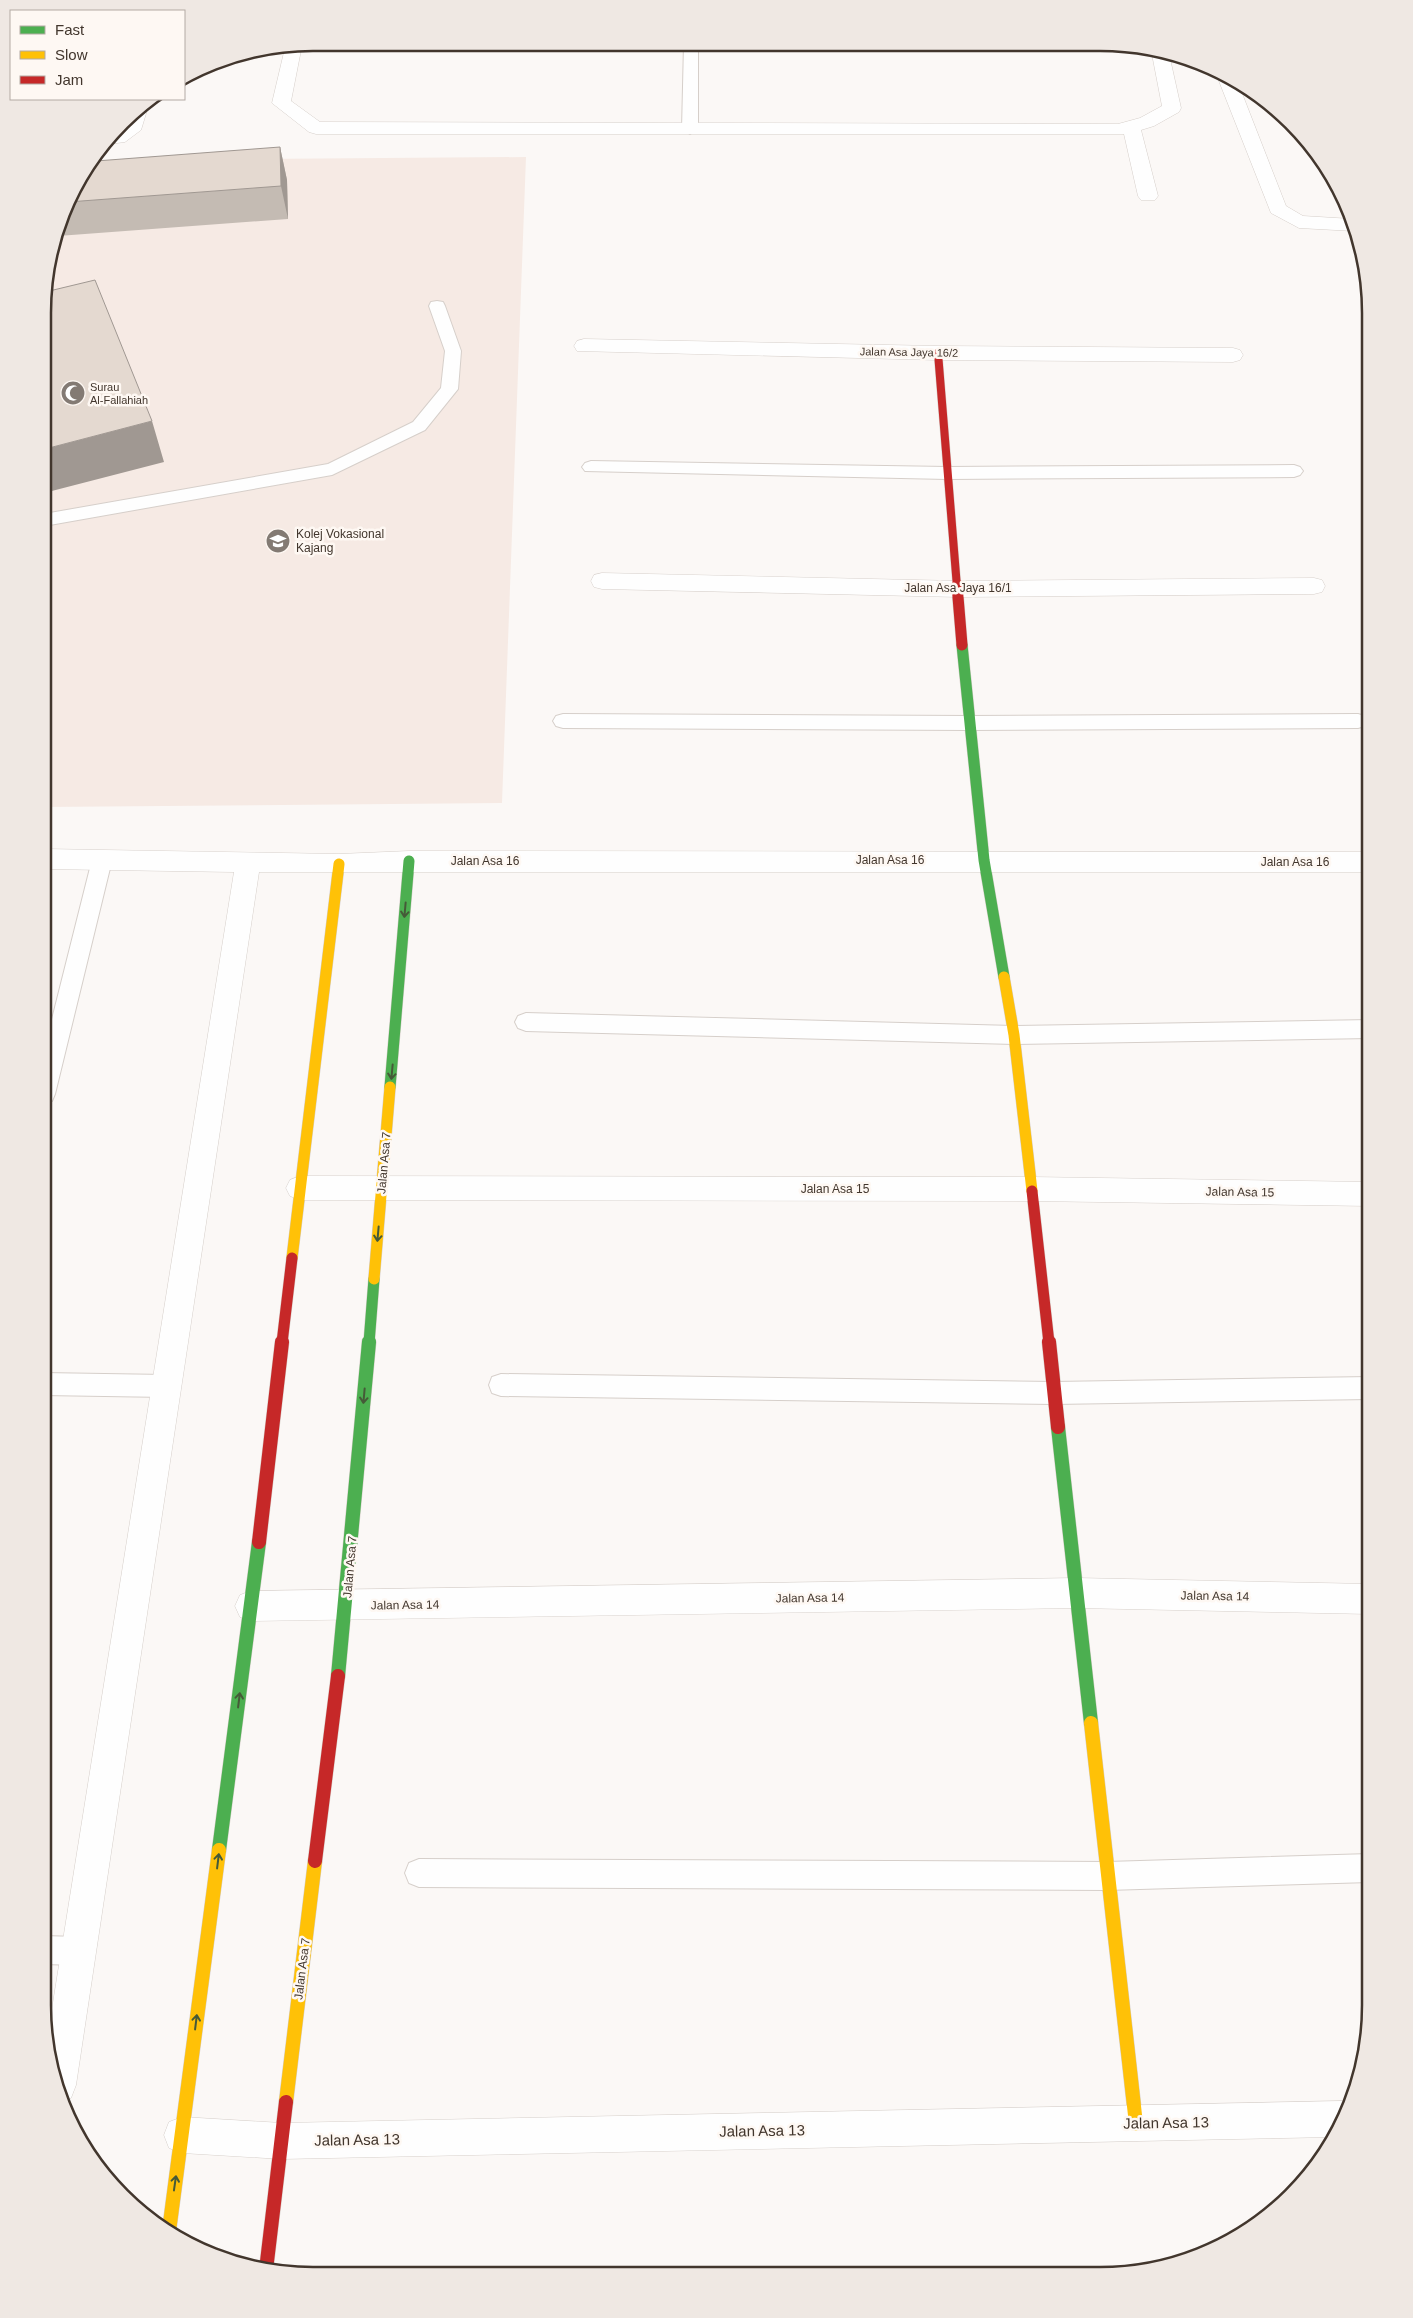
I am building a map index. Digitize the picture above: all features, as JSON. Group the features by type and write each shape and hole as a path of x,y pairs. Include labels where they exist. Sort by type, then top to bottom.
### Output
{"street":[{"path":"293,52 281,103 316,128 1125,128 1147,122 1172,108 1161,59"},
{"path":"1230,85 1278,209 1299,222 1346,225"},
{"path":"124,132 134,126 135,121"},
{"path":"1125,128 1148,196"},
{"name":"Jalan Asa Jaya 16/2","path":"584,346 938,353 1233,355"},
{"path":"938,353 947,473 960,589 969,724 984,860 1014,1035 1136,2124"},
{"name":"Jalan Asa Jaya 16/1","path":"602,581 960,589 1314,586"},
{"name":"Jalan Asa 16","path":"51,859 248,864 339,864 409,861 984,860 1362,862"},
{"name":"Jalan Asa 7","path":"267,2263 346,1606 409,861"},
{"path":"60,2072 248,864"},
{"path":"170,2224 251,1606 339,864"},
{"name":"Jalan Asa 15","path":"300,1188 1031,1189 1362,1194"},
{"name":"Jalan Asa 14","path":"251,1606 1076,1593 1362,1599"},
{"name":"Jalan Asa 13","path":"182,2135 282,2141 1336,2119"}],"lane":[{"path":"690,51 690,129"},
{"path":"51,519 332,469 419,426 449,389 453,351 437,306"},
{"path":"591,467 947,473 1294,472"},
{"path":"563,721 969,724 1358,721"},
{"path":"51,1066 102,860"},
{"path":"526,1022 1014,1035 1362,1029"},
{"path":"51,1384 166,1386"},
{"path":"501,1385 1054,1394 1362,1388"},
{"path":"419,1873 1107,1876 1362,1868"},
{"path":"51,1950 79,1951"}],"shaded area":[{"name":"Kolej Vokasional Kajang","path":"526,157 502,803 51,807 51,313 53,279 60,246 71,213 86,182 101,160"}],"building":[{"path":"280,147 281,186 76,201 100,161"},
{"path":"95,280 152,421 51,447 52,290"}],"traffic: fast":[{"path":"962,645 984,860 1004,977"},
{"path":"390,1087 409,861"},
{"path":"338,1676 346,1606 374,1279"},
{"path":"1058,1427 1091,1723"},
{"path":"219,1850 259,1542"}],"traffic: slow":[{"path":"292,1258 339,864"},
{"path":"1004,977 1014,1035 1032,1191"},
{"path":"374,1279 390,1087"},
{"path":"1091,1723 1136,2124"},
{"path":"170,2224 219,1850"},
{"path":"286,2102 315,1861"}],"traffic: jam":[{"path":"938,353 962,645"},
{"path":"1032,1191 1058,1427"},
{"path":"259,1542 292,1258"},
{"path":"315,1861 338,1676"},
{"path":"267,2263 286,2102"}],"place":[{"name":"Surau Al-Fallahiah","path":"73,393"},
{"name":"Kolej Vokasional Kajang","path":"278,541"}]}
